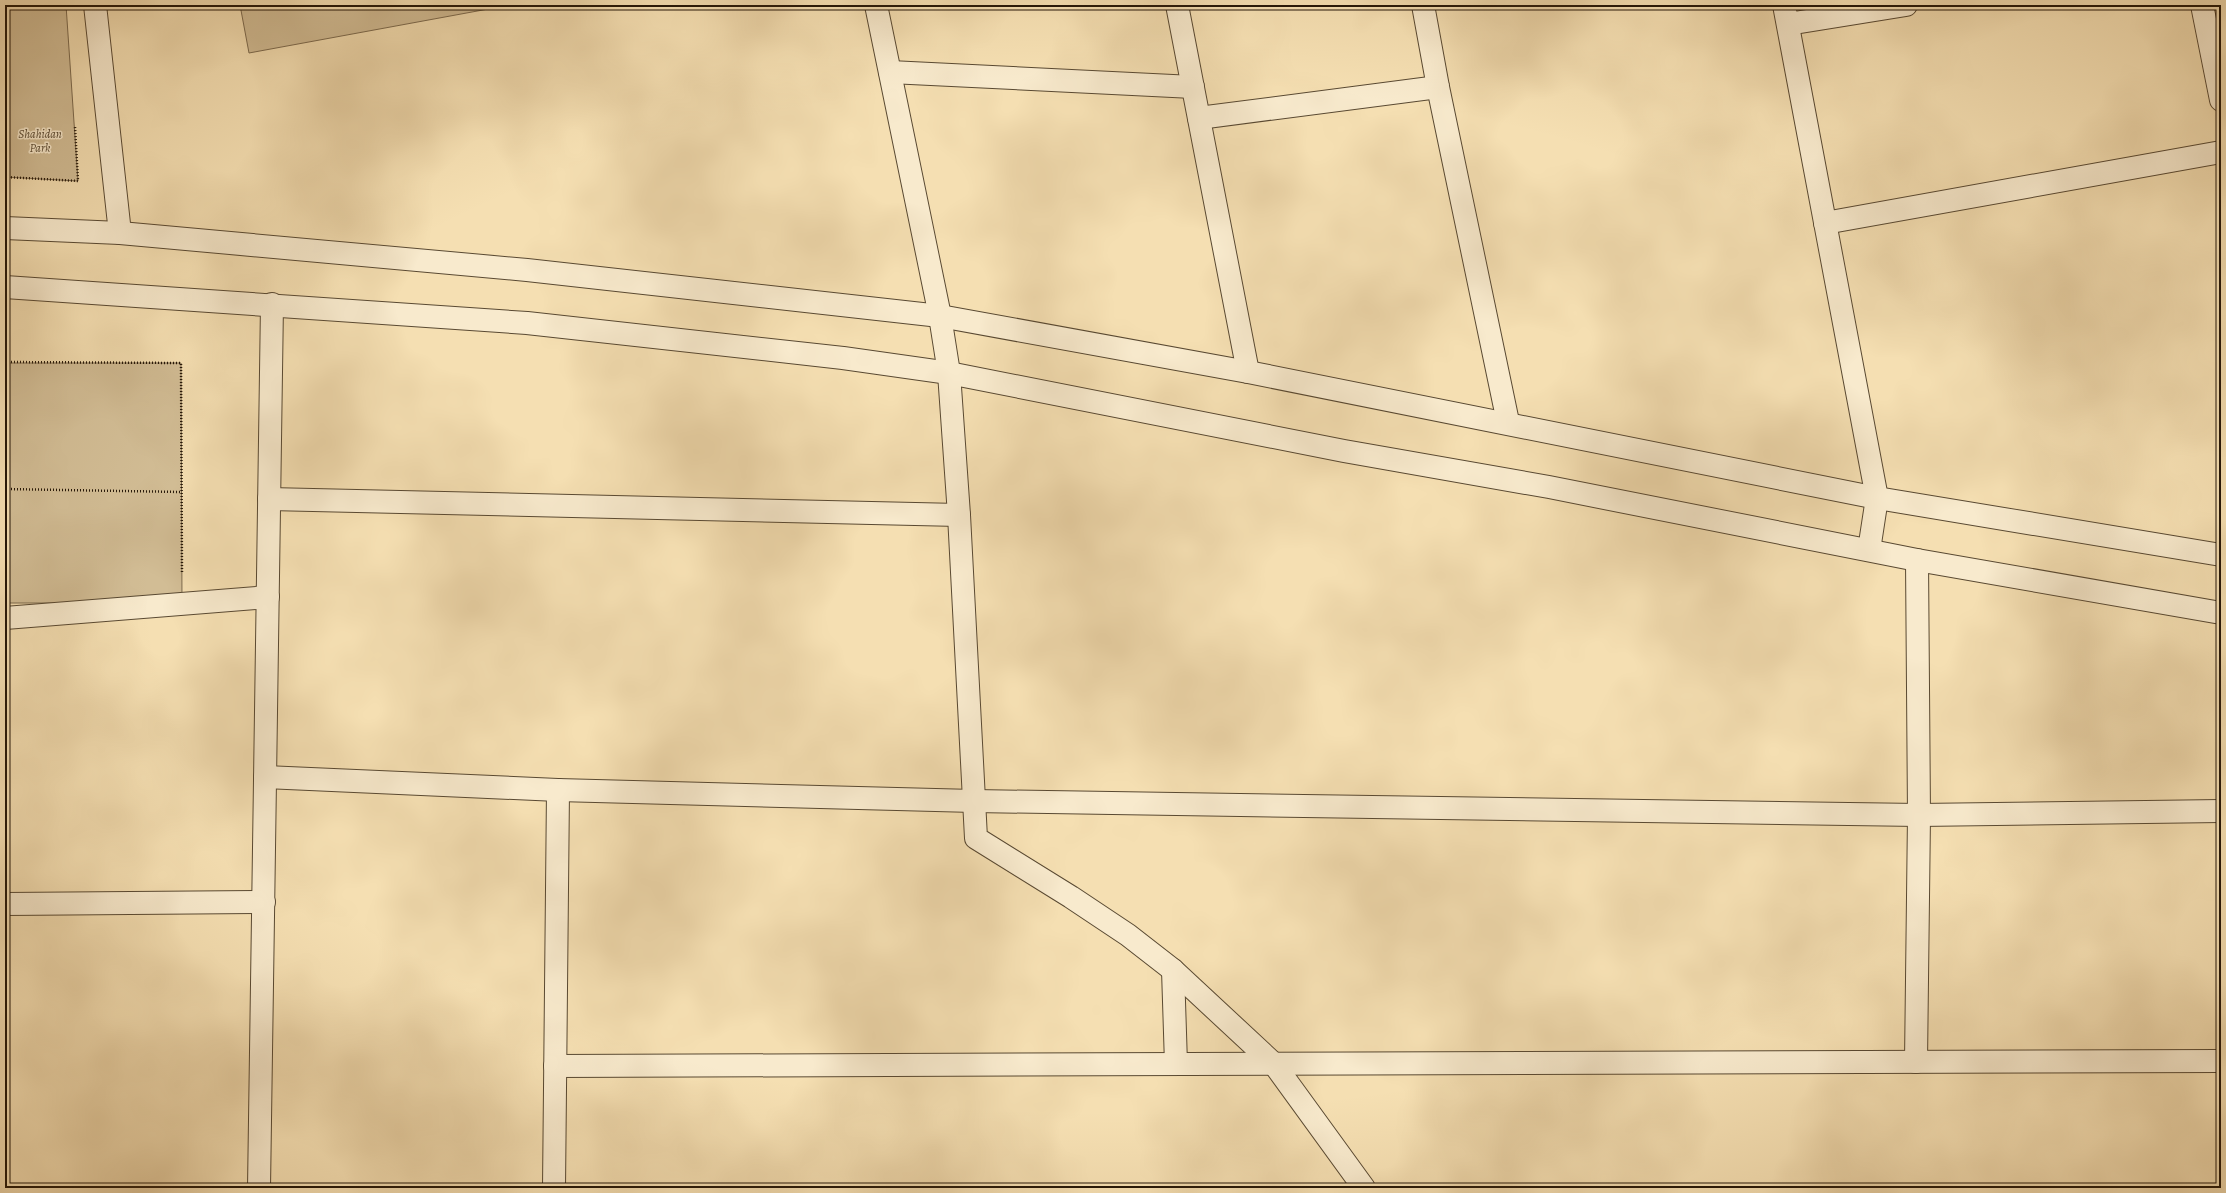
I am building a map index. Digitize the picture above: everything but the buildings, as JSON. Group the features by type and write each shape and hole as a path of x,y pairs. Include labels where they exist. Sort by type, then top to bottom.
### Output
{"street":[{"path":"94,5 120,233"},
{"path":"876,5 940,316 949,373 959,515 976,838 1072,897 1128,935 1173,970 1274,1064 1364,1188"},
{"path":"1177,5 1248,372"},
{"path":"1423,5 1438,87 1508,422"},
{"path":"1870,550 1877,498 1786,15 1906,5"},
{"path":"2202,5 2221,100"},
{"path":"890,72 1193,87"},
{"path":"1199,118 1438,87"},
{"path":"1825,223 2221,152"},
{"path":"5,228 120,233 528,270 940,316 1248,372 1508,422 1877,498 2221,555"},
{"path":"5,288 272,304 527,323 843,358 949,373 1344,451 1549,487 1917,560 2221,613"},
{"path":"259,1188 272,304"},
{"path":"269,499 959,515"},
{"path":"1916,1062 1919,815 1917,560"},
{"path":"5,618 268,597"},
{"path":"265,777 558,790 974,801 1919,815 2221,811"},
{"path":"554,1188 558,790"},
{"path":"5,904 264,902"},
{"path":"1173,970 1176,1064"},
{"path":"555,1066 2221,1061"}],"path":[{"path":"5,176 78,181 74,120"},
{"path":"5,362 181,363 182,579"},
{"path":"5,489 181,492"}],"green space":[{"name":"Shahidan Park","path":"5,5 66,5 78,181 5,177"},
{"path":"240,5 510,5 249,53"},
{"path":"5,363 181,363 182,603 5,603"}]}
